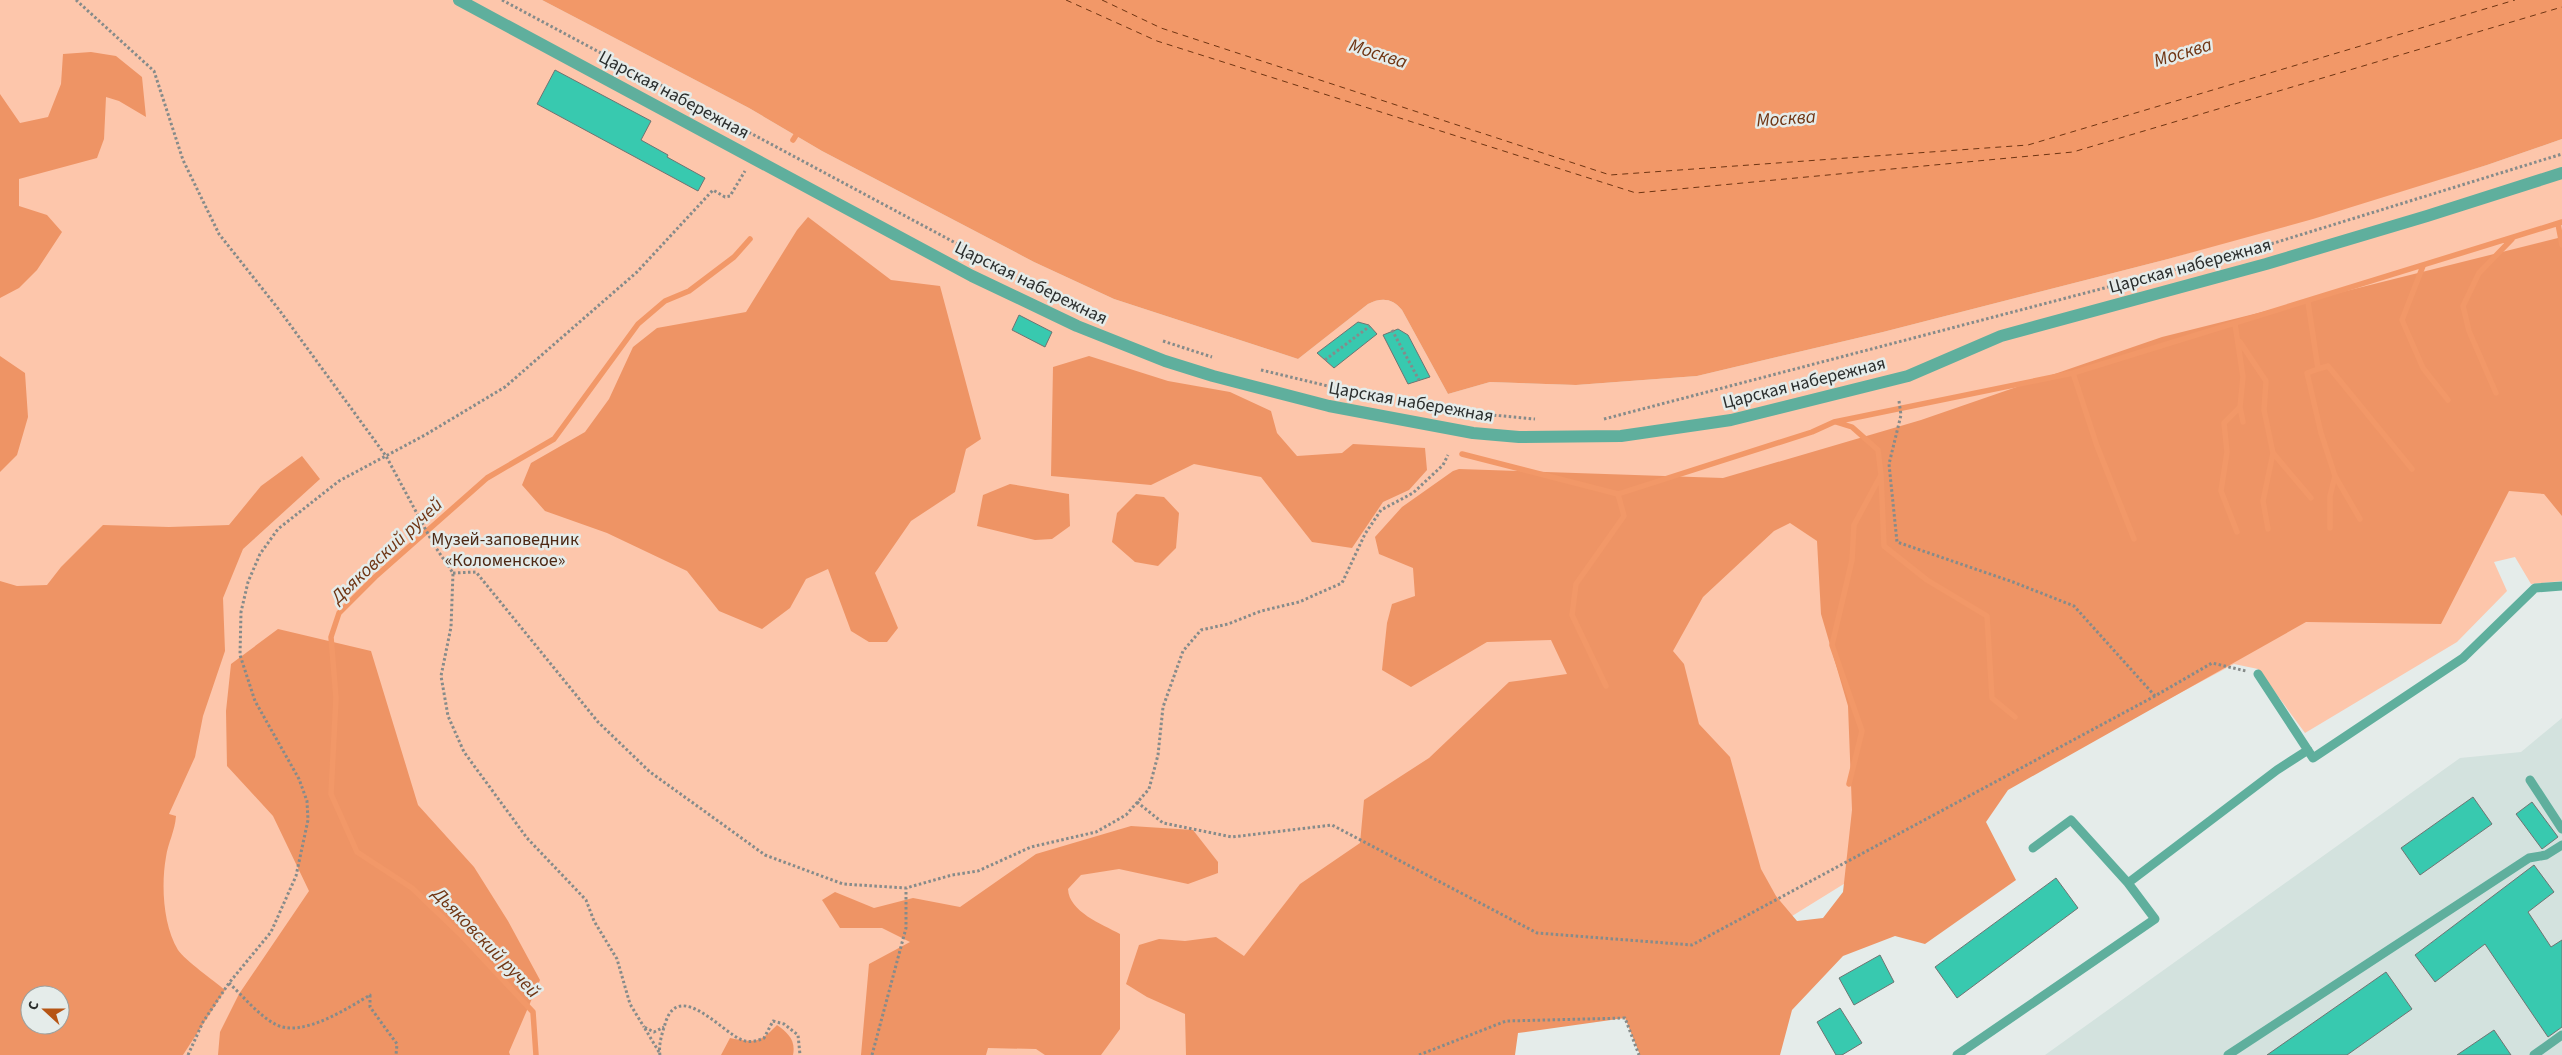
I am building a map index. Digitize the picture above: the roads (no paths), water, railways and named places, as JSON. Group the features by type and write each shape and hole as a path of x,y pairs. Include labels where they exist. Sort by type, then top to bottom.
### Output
{"street":[{"name":"Царская набережная","path":"460,0 1026,303 1112,341 1165,361 1283,395 1386,418 1472,433 1569,437 1663,432 1731,420 1908,376 2001,336 2275,261 2562,173"}],"lane":[{"path":"2258,674 2313,758 2463,658 2535,588 2562,586"},
{"path":"2128,882 2277,770 2308,750"},
{"path":"2530,780 2562,829"},
{"path":"1958,1055 2154,919 2128,882 2071,820 2033,848"},
{"path":"2228,1055 2529,858 2546,855 2562,845"},
{"path":"2534,1055 2562,1035"}],"water":[{"name":"Москва","path":"542,0 2562,0 2562,139 2487,165 2313,219 2168,259 1883,332 1697,376 1576,385 1490,382 1448,394 1402,310 1391,301 1378,300 1368,304 1298,359 1114,299 1034,262 822,151 749,108"}],"waterway":[{"name":"Дьяковский ручей","path":"793,140 800,129"},
{"path":"1462,454 1618,494 1812,432 1834,422 2073,373 2562,222"},
{"path":"2558,224 2562,245"},
{"name":"Дьяковский ручей","path":"536,1055 533,1012 462,936 412,888 357,852 331,794 336,698 331,637 339,613 375,577 487,478 554,439 638,324 665,301 689,291 734,257 750,239"},
{"path":"2496,393 2469,331 2463,306 2479,273 2512,239"},
{"path":"2423,266 2402,320 2423,368 2448,400"},
{"path":"2308,302 2318,369 2307,373 2321,433 2335,476 2330,496 2330,528"},
{"path":"2235,324 2243,377 2240,407 2224,423 2227,452 2221,491 2237,532"},
{"path":"2240,342 2266,381 2264,410 2273,453 2263,501 2268,529"},
{"path":"2318,369 2328,366 2412,469"},
{"path":"2073,373 2097,446 2134,539"},
{"path":"2240,407 2243,422"},
{"path":"1836,422 1852,427 1878,450 1881,475 1854,525 1852,560 1832,645 1862,731 1849,784"},
{"path":"2273,453 2311,498"},
{"path":"1881,475 1884,546 1927,580 1987,616 1992,698 2015,717"},
{"path":"2335,476 2360,519"},
{"path":"1606,686 1572,615 1576,584 1624,516 1618,494"}],"park label":[{"name":"Музей-заповедник «Коломенское»","path":"505,549"}]}
